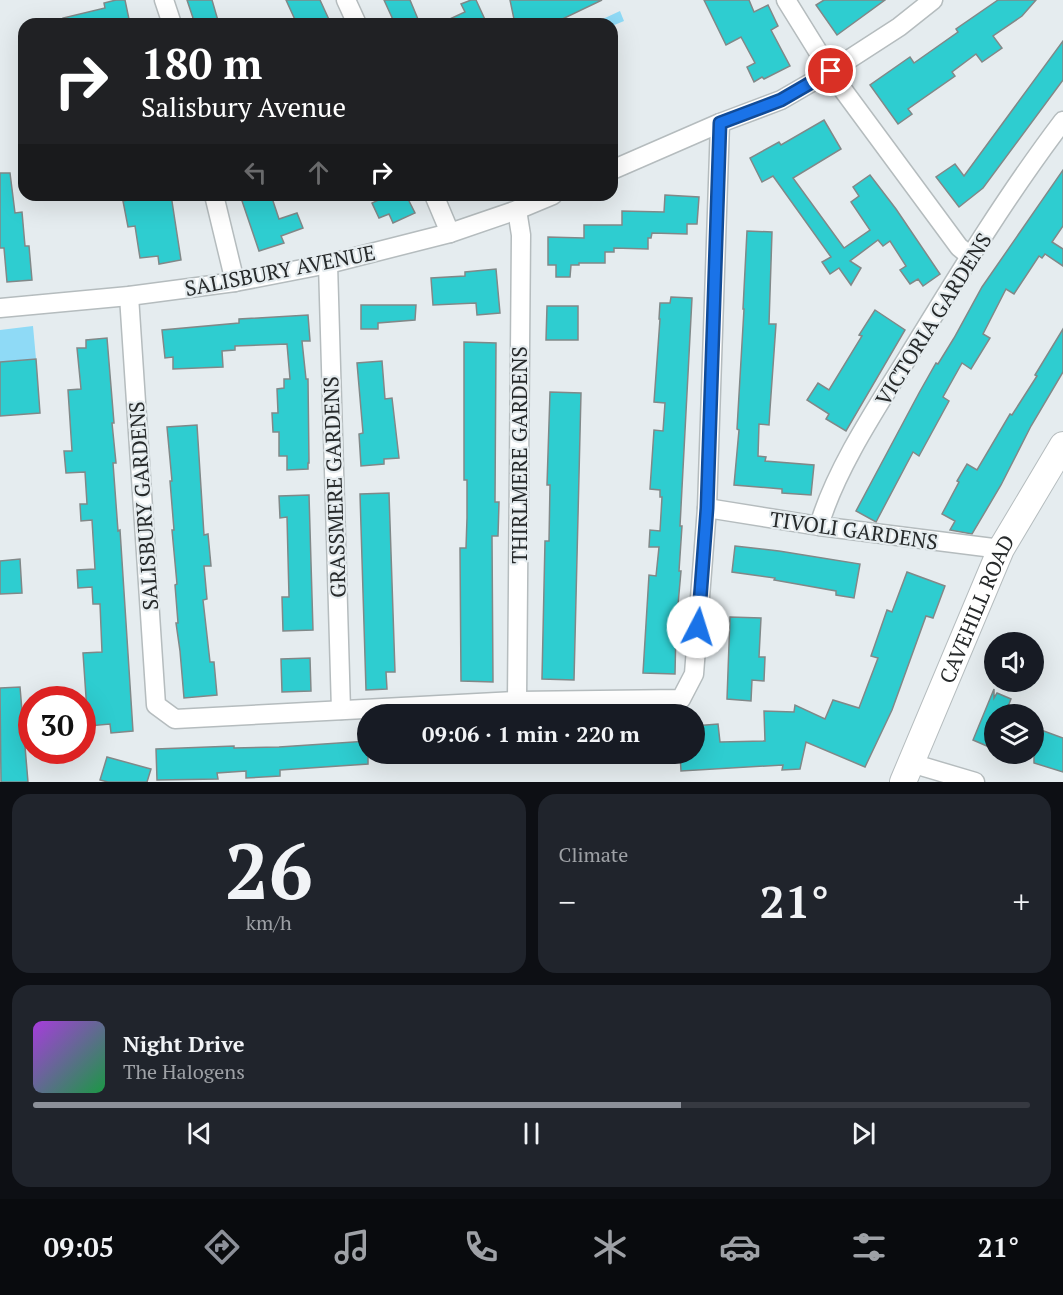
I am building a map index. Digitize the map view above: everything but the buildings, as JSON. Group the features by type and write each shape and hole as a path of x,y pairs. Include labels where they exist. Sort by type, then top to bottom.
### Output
{"main road":[{"name":"CAVEHILL ROAD","path":"907,772 1001,549 1063,445"}],"street":[{"path":"164,0 170,18"},
{"path":"346,0 354,18"},
{"path":"786,0 835,79 959,247 970,256"},
{"path":"618,167 720,123 781,100 899,27 933,0"},
{"name":"VICTORIA GARDENS","path":"819,526 833,489 872,415 970,256 1063,121"},
{"path":"341,710 517,701 681,699 694,674 707,508 720,123"},
{"path":"215,201 235,282"},
{"path":"437,201 450,233"},
{"name":"SALISBURY AVENUE","path":"0,308 129,296 235,282 328,264 450,233 539,201"},
{"name":"THIRLMERE GARDENS","path":"517,210 521,236 517,701"},
{"name":"GRASSMERE GARDENS","path":"328,264 341,710"},
{"name":"SALISBURY GARDENS","path":"129,296 156,705 175,719 341,710"},
{"name":"TIVOLI GARDENS","path":"707,508 819,526 1001,549"},
{"path":"907,772 975,782"}],"shaded area":[{"path":"620,11 624,21 618,24 618,18 605,18"},
{"path":"33,326 36,359 0,362 0,330"}],"route":[{"path":"698,627 707,508 720,123 781,100 831,71"}]}
